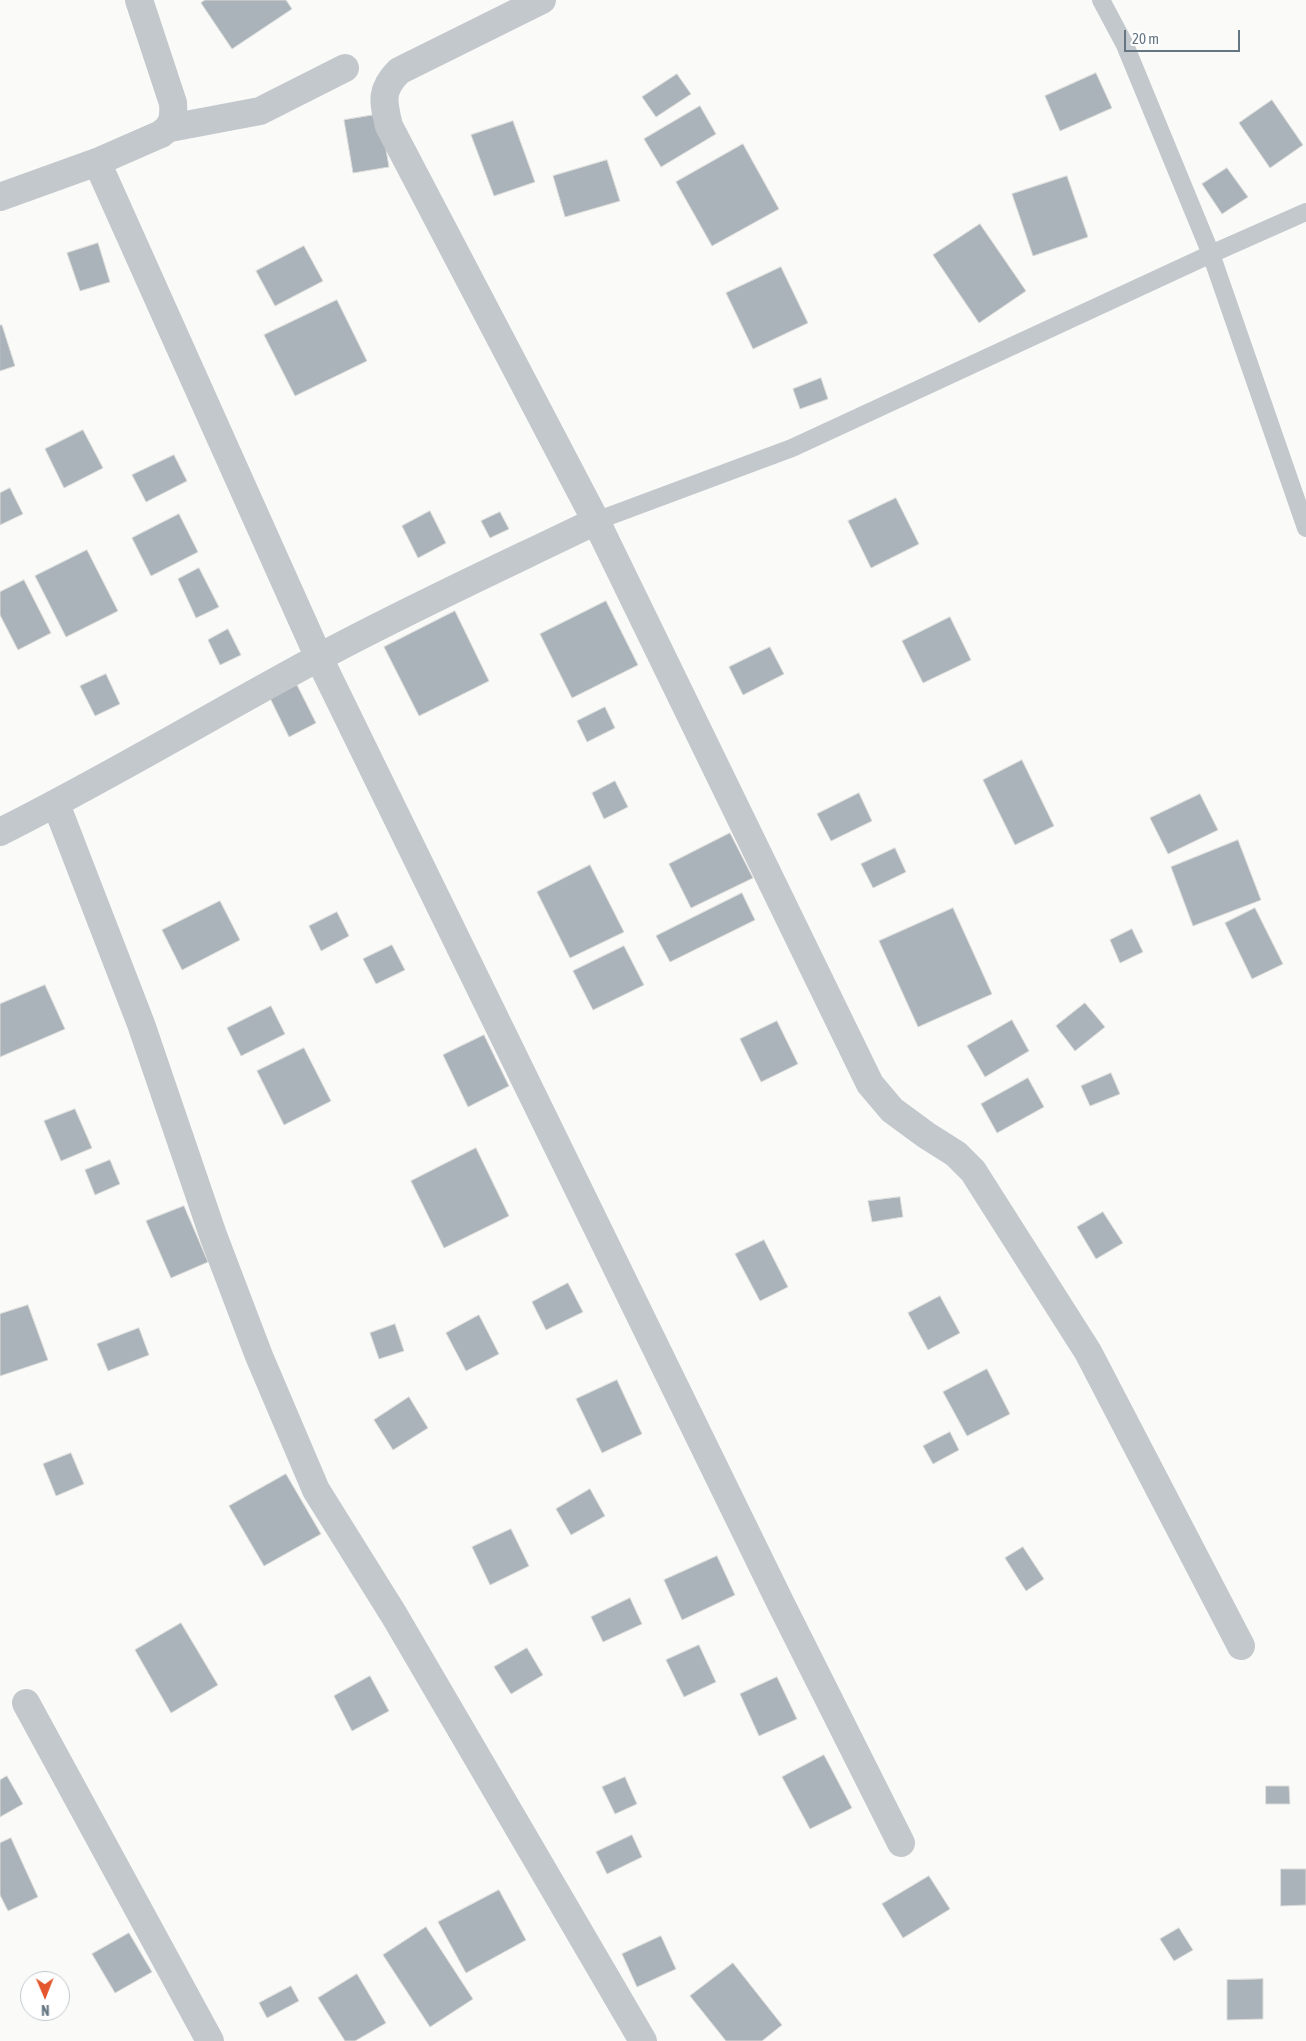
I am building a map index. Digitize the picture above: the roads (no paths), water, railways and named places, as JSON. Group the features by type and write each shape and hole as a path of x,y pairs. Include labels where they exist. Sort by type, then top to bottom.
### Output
{"street":[{"path":"139,0 173,103 174,116 170,128"},
{"path":"535,1 399,71 389,81 384,93 385,110 389,126 596,521 870,1084 892,1110 956,1154 973,1171 1088,1352 1241,1646"},
{"path":"0,197 97,162 161,134 170,128 260,111 345,68"},
{"path":"97,162 319,658 767,1575 901,1843"},
{"path":"0,832 56,804 319,658 417,607 596,521"},
{"path":"56,804 141,1024 213,1235 260,1356 316,1490 394,1615 643,2041"},
{"path":"26,1703 210,2041"}],"lane":[{"path":"1101,0 1125,44 1211,254 1306,528"},
{"path":"596,521 792,448 1306,212"}]}
